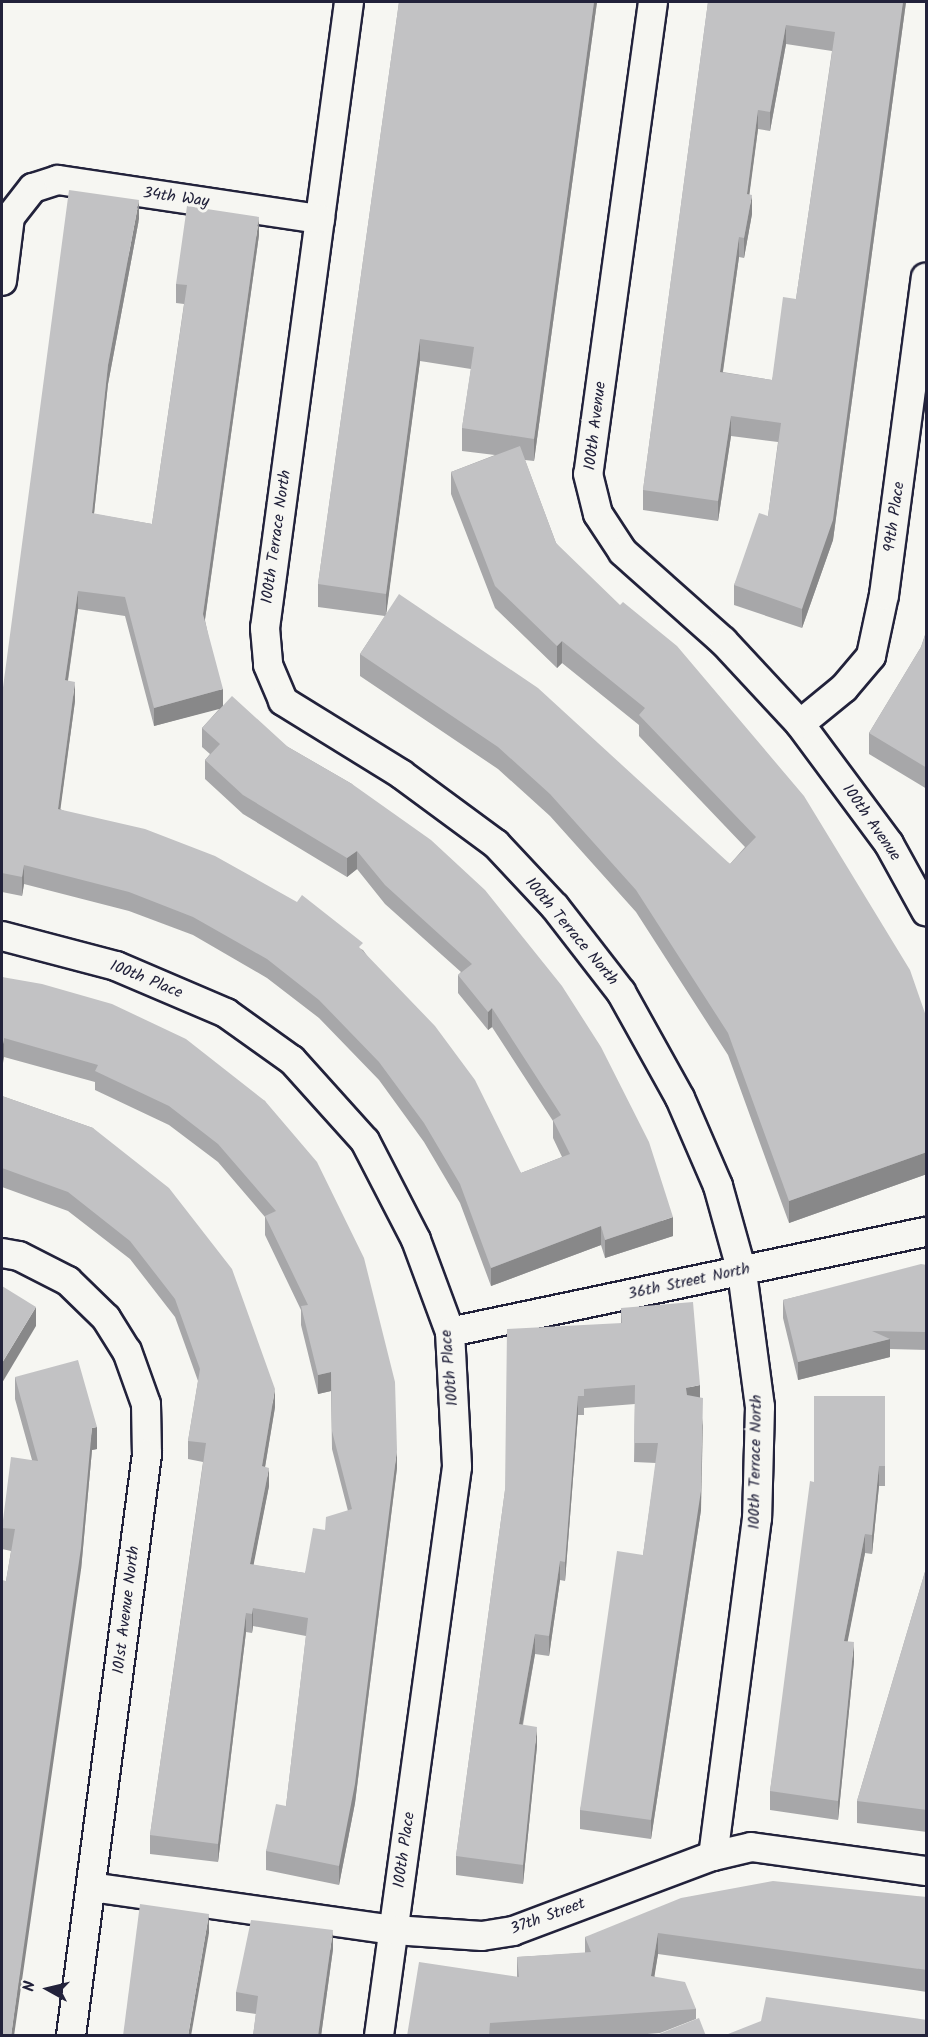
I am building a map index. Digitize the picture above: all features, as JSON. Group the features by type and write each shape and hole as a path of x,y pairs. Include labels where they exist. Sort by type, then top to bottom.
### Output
{"street":[{"name":"100th Terrace North","path":"349,2 265,628 276,683 283,702 401,774 496,844 555,907 621,992 680,1098 718,1186 742,1272 760,1407 757,1518 713,1856"},
{"name":"100th Avenue","path":"653,2 588,474 598,514 623,552 723,640 800,724 889,844 927,911"},
{"name":"34th Way","path":"2,281 10,218 33,188 58,180 320,219"},
{"name":"99th Place","path":"800,724 844,688 871,656 884,595 927,278"},
{"name":"100th Place","path":"2,936 138,975 226,1013 292,1060 365,1141 416,1240 450,1332 457,1467 379,2036"},
{"name":"36th Street North","path":"450,1332 927,1232"},
{"name":"101st Avenue North","path":"2,1253 68,1281 106,1318 128,1351 146,1404 147,1454 70,2036"},
{"name":"37th Street","path":"91,1887 394,1930 482,1936 513,1931 713,1856 751,1847 927,1871"}],"building":[{"path":"399,2 594,2 534,439 462,428 474,347 420,339 386,594 318,584"},
{"path":"708,2 903,2 833,520 802,609 734,585 759,513 768,516 781,423 731,416 718,501 643,490","holes":["786,25 835,32 796,299 783,297 772,380 720,372 739,237 744,238 752,195 747,194 758,110 770,112"]},
{"path":"69,190 139,200 108,365 92,513 152,524 187,285 176,284 187,206 259,217 203,614 223,689 154,708 125,597 78,591 65,680 75,682 58,809 145,829 215,856 297,902 302,895 363,943 359,947 435,1026 475,1080 521,1173 570,1154 553,1120 561,1115 492,1008 488,1012 458,975 472,964 385,885 357,851 347,858 243,795 205,760 220,744 202,728 232,696 288,747 352,784 431,840 485,890 562,986 601,1047 649,1142 673,1217 605,1240 601,1226 491,1268 460,1184 424,1123 379,1062 319,1000 267,959 193,917 129,892 24,865 22,877 2,873 2,695"},
{"path":"520,446 556,543 620,605 623,602 677,646 804,796 910,970 927,1019 927,1152 789,1201 728,1033 636,890 550,794 498,747 360,654 399,594 538,688 730,864 756,837 639,715 645,708 562,641 557,646 495,586 451,472"},
{"path":"927,629 927,768 869,733 921,647"},
{"path":"2,977 42,984 112,1004 186,1039 265,1101 317,1162 364,1258 395,1382 397,1450 355,1784 339,1866 266,1851 276,1804 286,1806 308,1618 253,1608 252,1614 246,1613 218,1844 150,1835 206,1443 188,1441 200,1369 175,1299 130,1241 68,1192 2,1168 2,1096 93,1128 169,1188 232,1269 275,1389 262,1466 269,1468 250,1564 305,1573 313,1528 325,1530 326,1517 352,1509 332,1431 331,1372 318,1375 301,1306 308,1305 265,1216 276,1211 218,1144 169,1106 95,1071 98,1065 4,1038 2,1050"},
{"path":"921,1264 927,1265 927,1332 872,1331 890,1339 798,1362 783,1300"},
{"path":"2,1286 36,1307 2,1363"},
{"path":"693,1302 700,1385 686,1388 687,1395 703,1398 701,1491 651,1820 580,1810 617,1551 643,1555 658,1443 634,1443 635,1385 584,1389 584,1396 578,1396 565,1562 560,1561 549,1636 535,1634 519,1724 537,1727 523,1865 456,1856 505,1490 507,1329 622,1323 621,1308"},
{"path":"78,1360 97,1427 92,1428 81,1548 11,2036 2,2036 2,1580 6,1581 15,1529 2,1528 11,1457 38,1461 15,1377"},
{"path":"814,1396 885,1396 885,1466 879,1466 872,1535 865,1534 844,1641 854,1642 838,1801 770,1791 810,1481 814,1482"},
{"path":"927,1565 927,1810 857,1801"},
{"path":"773,1881 927,1897 927,1970 658,1933 651,1976 685,1982 696,2009 490,2023 489,2036 407,2036 419,1962 519,1977 517,1957 591,1952 585,1937 681,1898"},
{"path":"140,1904 209,1914 188,2036 123,2036"},
{"path":"251,1920 333,1930 318,2036 253,2036 258,1996 236,1992"},
{"path":"766,1997 927,2020 927,2036 723,2036 761,2021"},
{"path":"699,2018 706,2036 654,2036"}]}
